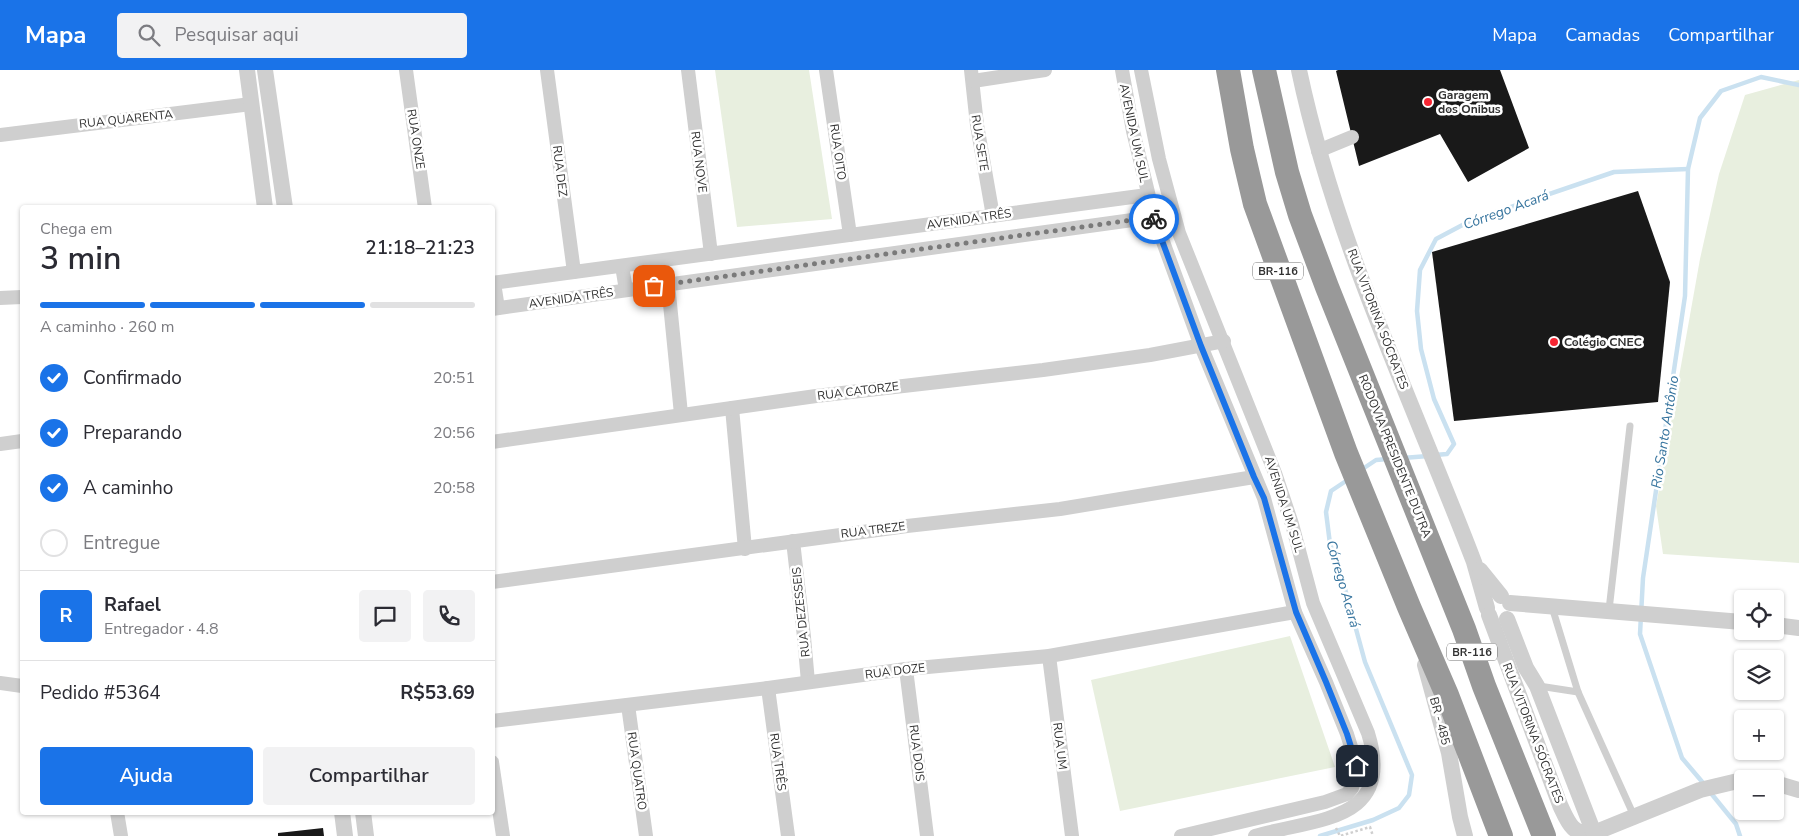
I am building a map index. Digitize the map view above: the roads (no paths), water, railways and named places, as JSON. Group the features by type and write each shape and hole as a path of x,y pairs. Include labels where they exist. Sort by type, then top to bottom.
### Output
{"highway":[{"name":"BR-116","path":"1228,70 1242,149 1255,204 1307,350 1355,474 1447,695 1501,836"},
{"name":"RODOVIA PRESIDENTE DUTRA","path":"1264,70 1287,172 1300,215 1327,288 1544,836"}],"street":[{"path":"247,70 264,200 283,188"},
{"path":"266,70 285,205"},
{"name":"RUA ONZE","path":"406,70 425,205"},
{"name":"RUA DEZ","path":"547,70 574,272"},
{"name":"RUA NOVE","path":"688,70 711,254"},
{"name":"RUA OITO","path":"826,70 850,235"},
{"path":"972,76 1045,70"},
{"name":"AVENIDA UM SUL","path":"1122,70 1133,131 1147,195 1154,217 1201,346 1264,498 1296,612 1347,734 1357,766 1352,788 1347,794 1325,802 1189,835"},
{"name":"AVENIDA UM SUL","path":"1141,70 1179,233 1224,341 1240,390 1275,473 1292,524 1314,603 1368,733 1374,752 1372,782 1353,808 1334,817 1255,836"},
{"name":"RUA VITORINA SÓCRATES","path":"1299,70 1318,151 1339,218 1474,562 1488,611 1568,822 1580,833 1595,834 1538,686 1526,668 1511,607 1474,562"},
{"name":"RUA SETE","path":"972,76 977,124 993,216"},
{"name":"RUA QUARENTA","path":"0,135 251,104"},
{"path":"1133,131 1154,132"},
{"path":"1318,151 1352,137"},
{"name":"AVENIDA TRÊS","path":"495,283 1147,195"},
{"path":"1049,208 1055,231"},
{"name":"AVENIDA TRÊS","path":"495,308 1154,217"},
{"path":"910,227 914,250"},
{"path":"797,242 803,266"},
{"path":"622,266 626,290"},
{"path":"1179,283 1197,279"},
{"path":"668,284 681,414"},
{"path":"0,298 20,297"},
{"name":"RUA CATORZE","path":"495,442 816,396 1052,368 1224,341"},
{"path":"1222,397 1240,390"},
{"path":"732,408 745,549"},
{"path":"0,444 20,441"},
{"name":"RUA TREZE","path":"495,582 907,526 1060,508 1254,477"},
{"name":"RUA DEZESSEIS","path":"793,541 808,682"},
{"path":"1511,607 1498,621 1488,611 1490,600 1511,607 1551,606 1734,621"},
{"name":"BR - 485","path":"1409,607 1448,753 1460,817 1466,836"},
{"name":"RUA DOZE","path":"495,721 628,705 662,699 768,688 906,669 1049,656 1296,612"},
{"path":"1784,626 1799,628"},
{"name":"RUA UM","path":"1049,656 1072,836"},
{"name":"RUA DOIS","path":"906,669 927,836"},
{"path":"0,684 20,686"},
{"name":"RUA TRÊS","path":"768,688 788,836"},
{"name":"RUA QUATRO","path":"628,705 646,836"},
{"path":"495,782 503,836"},
{"path":"1595,834 1634,816 1700,790 1734,782"},
{"path":"1784,786 1799,790"},
{"path":"118,815 121,836"},
{"path":"342,815 345,836"},
{"path":"363,815 366,836"}],"lane":[{"path":"1608,610 1630,426"},
{"path":"1551,606 1578,692 1634,816"},
{"path":"1538,686 1578,692"}],"waterway":[{"name":"Rio Santo Antônio","path":"1704,784 1682,758 1640,634 1643,578 1685,296 1688,169 1700,118 1721,91 1761,77 1799,85"},
{"name":"Córrego Acará","path":"1435,455 1447,454 1454,444 1434,399 1421,349 1417,311 1420,270 1436,239 1470,221 1614,172 1688,169"},
{"name":"Córrego Acará","path":"1403,458 1428,456"},
{"name":"Córrego Acará","path":"1361,470 1376,460 1388,459"},
{"name":"Córrego Acará","path":"1320,836 1373,820 1399,808 1409,795 1412,775 1365,662 1341,574 1330,544 1326,512 1331,491 1349,479"},
{"name":"Rio Santo Antônio","path":"1710,792 1736,824 1740,836"}],"place":[{"name":"Garagem dos Onibus","path":"1428,102"},
{"name":"Colégio CNEC","path":"1554,342"}]}
